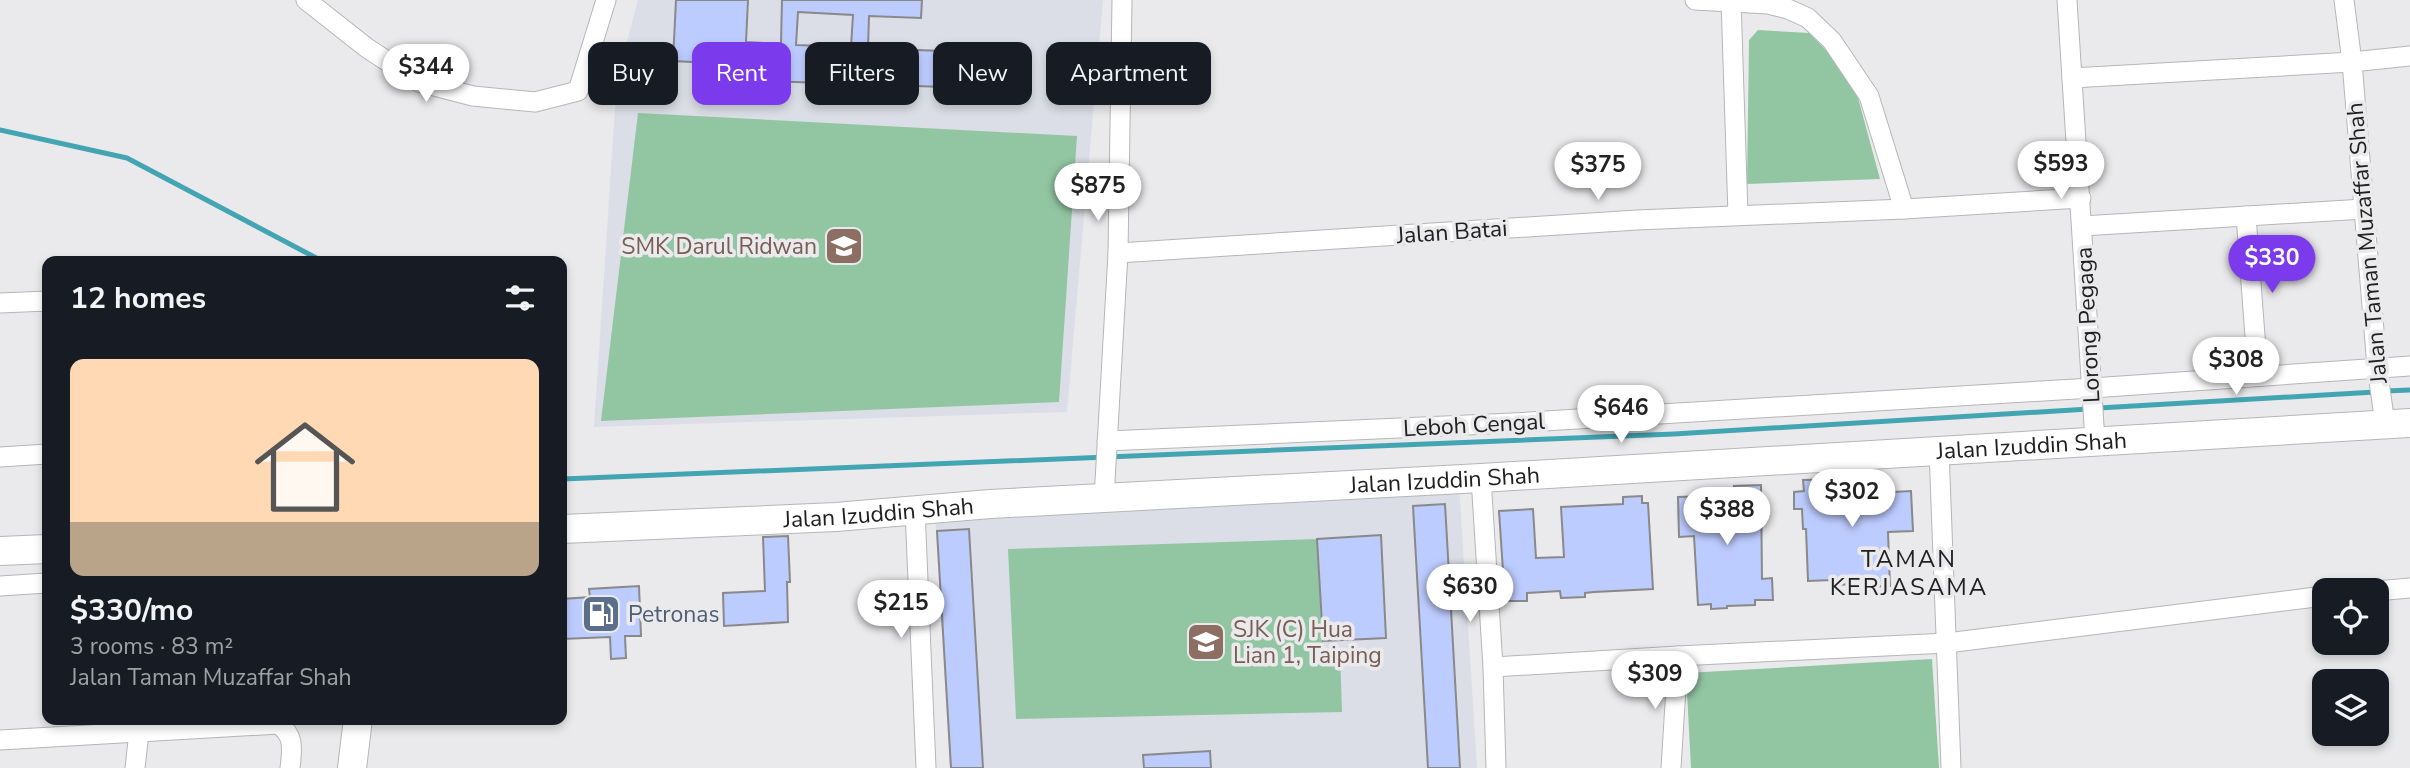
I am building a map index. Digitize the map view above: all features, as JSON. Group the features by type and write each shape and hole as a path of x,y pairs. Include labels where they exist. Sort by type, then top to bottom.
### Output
{"main road":[{"name":"Jalan Izuddin Shah","path":"567,529 836,517 915,510 1939,450 2094,412 2386,399"},
{"path":"0,551 42,549"},
{"path":"352,768 357,725"}],"street":[{"path":"306,0 367,48 419,82 473,96 535,102 578,91 606,0"},
{"path":"1104,499 1118,253 1122,0"},
{"path":"1695,0 1768,4 1788,9 1808,18 1832,41 1869,96 1903,209"},
{"name":"Lorong Pegaga","path":"2067,0 2094,412"},
{"name":"Jalan Taman Muzaffar Shah","path":"2344,0 2386,399"},
{"path":"1731,2 1738,215"},
{"path":"2072,79 2410,56"},
{"name":"Jalan Batai","path":"1118,253 1637,220 1903,209 2081,198"},
{"path":"2082,226 2364,209"},
{"path":"2246,216 2258,376"},
{"path":"0,303 42,301"},
{"name":"Leboh Cengal","path":"1107,452 1511,424 2094,412 2258,376 2386,399 2410,366"},
{"path":"1939,450 1951,768"},
{"path":"0,457 42,454"},
{"path":"1480,478 1493,667 1496,768"},
{"path":"915,510 926,768"},
{"path":"0,586 42,583"},
{"path":"2389,590 2410,588"},
{"path":"1493,667 1947,643 2312,597"},
{"path":"1671,768 1678,656"},
{"path":"0,740 261,725"},
{"path":"280,725 286,729 291,738 293,749 290,768"},
{"path":"135,768 139,732"}],"shaded area":[{"name":"SMK Darul Ridwan","path":"638,0 1103,0 1099,42 1046,42 1046,105 1094,105 1067,412 594,427 615,105 678,105 678,42 627,42"},
{"name":"SJK (C) Hua Lian 1, Taiping","path":"1459,485 1477,768 950,768 935,516"}],"green space":[{"path":"1758,30 1809,33 1839,63 1857,94 1880,179 1747,184 1749,40"},
{"name":"SMK Darul Ridwan","path":"638,113 1077,136 1059,402 601,421"},
{"path":"1317,539 1323,649 1340,650 1342,712 1016,719 1008,549"},
{"path":"1932,659 1939,768 1691,768 1686,673"}],"building":[{"path":"676,0 748,0 746,42 692,42 692,62 678,61 678,42 674,42"},
{"path":"782,0 922,0 921,18 869,16 868,42 851,42 853,15 798,12 796,45 805,45 805,82 791,82 791,42 781,42"},
{"path":"919,50 933,51 933,87 919,86"},
{"path":"1803,480 1889,480 1893,492 1911,491 1913,531 1888,532 1890,586 1863,587 1862,584 1832,585 1832,580 1808,581 1806,529 1803,529 1802,509 1794,509 1794,492 1804,491"},
{"path":"1761,485 1762,579 1772,578 1773,600 1755,600 1755,605 1727,608 1711,609 1711,604 1698,605 1694,536 1679,537 1678,497 1735,495 1734,486"},
{"path":"1642,496 1642,503 1648,503 1653,589 1594,592 1585,593 1585,597 1561,598 1560,591 1527,593 1527,601 1505,601 1499,511 1533,509 1536,558 1564,557 1561,507 1623,504 1623,497"},
{"path":"1445,504 1460,768 1428,768 1413,506"},
{"path":"969,529 983,768 951,768 937,531"},
{"path":"1381,535 1386,638 1323,641 1317,539"},
{"path":"788,536 788,622 724,626 723,593 765,591 763,537"},
{"name":"Petronas","path":"639,586 641,636 625,636 626,658 611,659 610,637 567,639 567,599 590,597 589,589"},
{"path":"1210,751 1211,768 1144,768 1143,755"}],"waterway":[{"path":"0,130 127,158 313,256"},
{"path":"2385,391 2410,390"},
{"path":"2099,408 2375,392"},
{"path":"567,479 1674,434 2089,409"}],"place":[{"name":"SMK Darul Ridwan","path":"844,246"},
{"name":"Petronas","path":"601,614"},
{"name":"SJK (C) Hua Lian 1, Taiping","path":"1206,642"}],"district":[{"name":"TAMAN KERJASAMA","path":"1909,573"}]}
